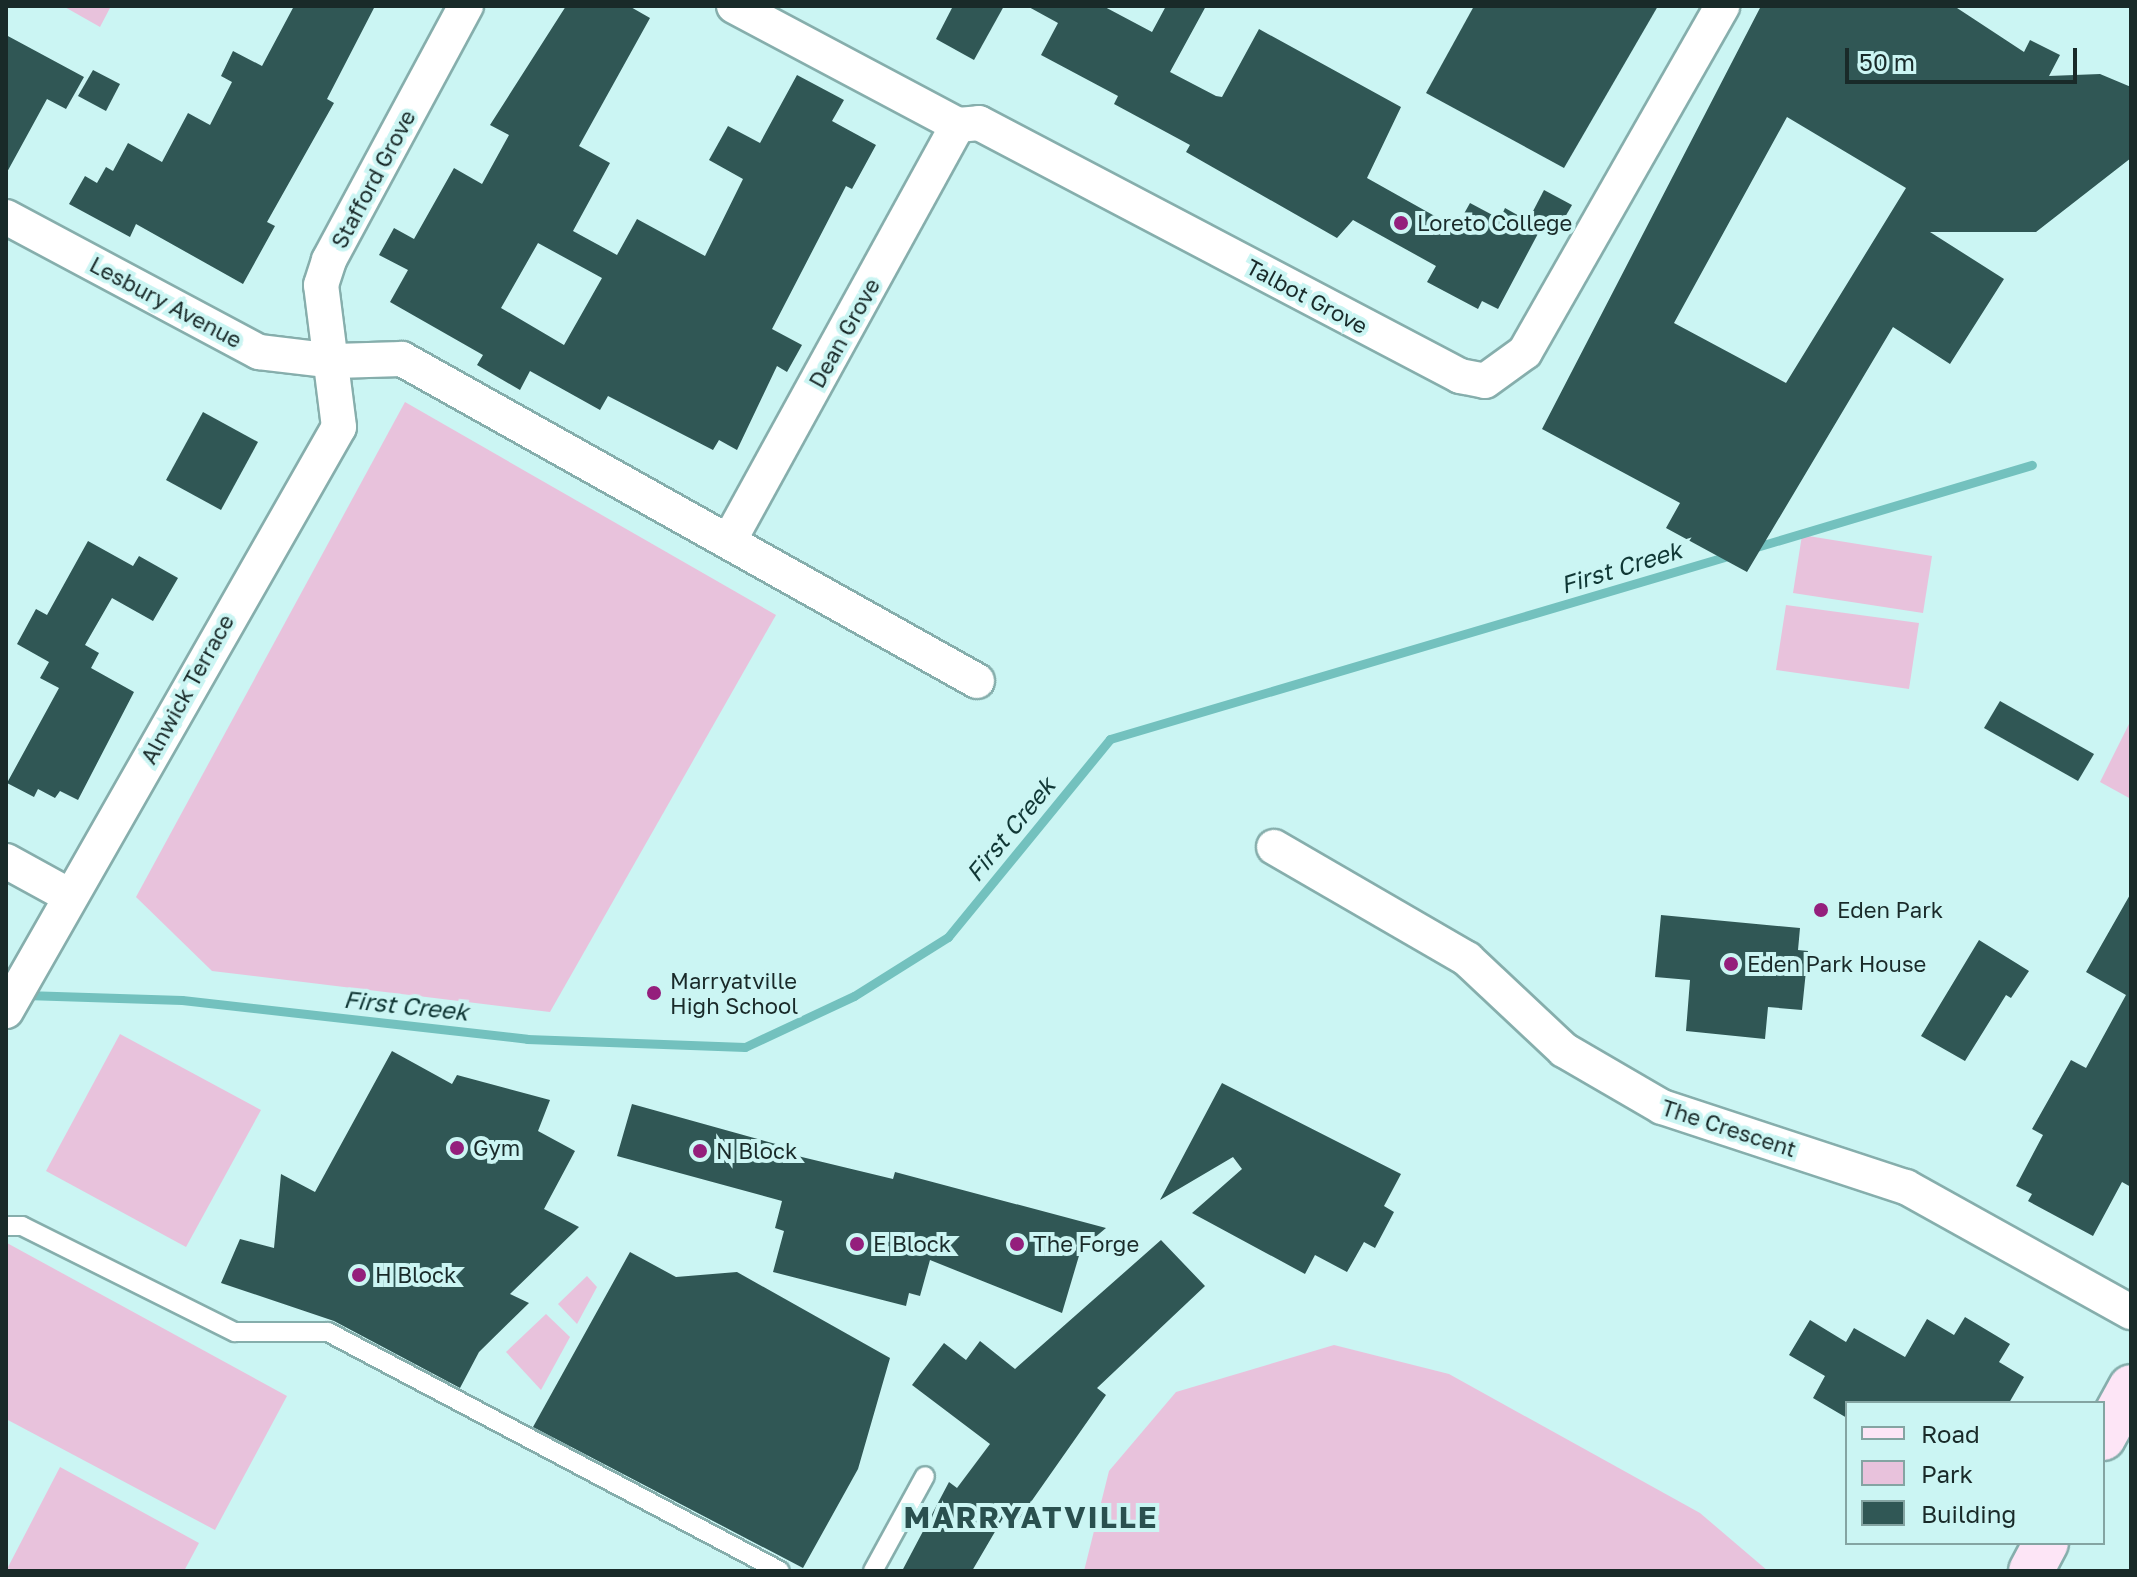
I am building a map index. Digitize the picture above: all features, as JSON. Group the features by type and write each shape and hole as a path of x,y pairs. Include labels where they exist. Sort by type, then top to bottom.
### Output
{"main road":[{"path":"2105,1434 2131,1387"}],"street":[{"name":"Stafford Grove","path":"335,361 321,285 329,260 466,6"},
{"name":"Talbot Grove","path":"734,6 958,125 979,123 1460,376 1485,381 1525,352 1722,6"},
{"name":"Dean Grove","path":"729,541 958,125"},
{"name":"Lesbury Avenue","path":"6,217 259,352 335,361"},
{"path":"335,361 402,359 977,681"},
{"name":"Alnwick Terrace","path":"6,1011 339,427 335,361"},
{"name":"The Crescent","path":"1274,847 1467,959 1564,1050 1662,1107 1906,1187 2131,1312"},
{"path":"6,861 70,896"}],"lane":[{"path":"6,1226 22,1226 235,1332 328,1332 780,1571"},
{"path":"873,1571 925,1476"}],"green space":[{"path":"63,6 111,6 100,27"},
{"path":"405,402 776,615 550,1012 212,971 136,897"},
{"path":"1802,535 1932,556 1923,613 1793,593"},
{"path":"1786,605 1919,623 1909,689 1776,670"},
{"path":"2131,720 2131,799 2100,782"},
{"path":"120,1034 261,1110 186,1247 46,1171"},
{"path":"7,1243 287,1396 215,1530 6,1419"},
{"path":"587,1276 597,1287 577,1324 558,1304"},
{"path":"546,1314 570,1337 541,1390 506,1352"},
{"path":"1334,1345 1449,1374 1700,1513 1768,1571 1084,1571 1109,1471 1176,1392"},
{"path":"60,1467 199,1543 184,1571 6,1571"}],"building":[{"path":"294,6 375,6 327,99 334,103 267,222 275,226 243,284 136,224 130,237 69,204 85,176 97,183 106,167 113,171 128,143 162,162 188,113 210,125 232,82 221,76 233,51 262,66"},
{"path":"566,6 629,6 650,18 579,146 610,163 573,231 617,255 637,219 705,256 743,179 709,160 728,126 760,143 797,75 844,100 832,121 876,145 852,189 846,186 772,329 802,345 787,372 777,366 737,450 719,440 713,450 608,396 600,410 530,371 520,390 477,365 483,355 390,302 408,270 379,255 394,228 414,239 454,168 482,184 509,135 490,125","holes":["538,243 602,278 564,345 501,308"]},
{"path":"953,6 1004,6 974,60 936,39"},
{"path":"1027,6 1103,6 1152,32 1166,6 1206,6 1170,72 1216,96 1222,97 1259,29 1401,107 1367,178 1456,228 1470,203 1500,219 1505,208 1541,228 1498,309 1482,301 1478,309 1427,282 1436,266 1353,220 1337,238 1186,152 1190,145 1114,104 1118,96 1041,55 1058,23"},
{"path":"1474,6 1658,6 1564,168 1426,93"},
{"path":"1761,6 1954,6 2024,52 2030,40 2060,55 2049,76 2100,74 2131,87 2131,158 2036,232 1930,232 2004,279 1950,364 1893,327 1747,572 1666,528 1680,503 1542,429","holes":["1787,117 1906,188 1786,383 1674,323"]},
{"path":"6,35 84,77 66,109 47,99 6,174"},
{"path":"93,70 120,84 106,111 78,96"},
{"path":"1544,190 1572,205 1557,231 1530,217"},
{"path":"203,412 258,442 221,510 166,480"},
{"path":"88,541 133,566 139,556 178,578 153,621 112,598 85,645 99,653 91,668 134,692 78,800 60,791 55,798 38,789 34,797 7,783 59,688 40,678 49,662 17,644 36,609 47,615"},
{"path":"2000,701 2094,754 2078,781 1984,728"},
{"path":"2131,893 2131,1187 2122,1182 2093,1236 2028,1201 2032,1194 2016,1186 2043,1135 2032,1129 2071,1060 2086,1068 2126,995 2086,972"},
{"name":"Eden Park House","path":"1661,915 1800,928 1798,950 1808,951 1802,1010 1768,1007 1765,1039 1686,1031 1690,980 1655,977"},
{"path":"1979,940 2029,971 2011,998 2006,995 1965,1061 1921,1036"},
{"path":"392,1051 452,1084 457,1075 550,1100 538,1131 575,1151 544,1209 579,1227 510,1294 529,1303 479,1352 460,1388 334,1321 221,1283 240,1239 274,1248 281,1174 315,1192"},
{"path":"1222,1083 1401,1174 1384,1206 1394,1212 1375,1248 1364,1242 1347,1272 1315,1255 1305,1274 1192,1213 1242,1169 1233,1157 1160,1200"},
{"path":"632,1104 783,1146 781,1152 893,1179 895,1172 1106,1228 1081,1249 1062,1313 930,1260 920,1296 909,1293 906,1306 773,1272 784,1231 775,1228 782,1201 617,1156"},
{"path":"1161,1240 1205,1286 1097,1388 1106,1395 1014,1526 1003,1518 972,1571 902,1571 949,1482 957,1488 990,1444 912,1385 944,1343 966,1360 980,1341 1015,1369"},
{"path":"630,1252 676,1277 737,1272 890,1358 858,1469 803,1568 533,1427"},
{"path":"1965,1317 2010,1344 1999,1362 2024,1377 2010,1401 1845,1401 1845,1417 1813,1398 1825,1376 1789,1355 1810,1320 1846,1342 1854,1328 1905,1357 1927,1319 1954,1335"}],"waterway":[{"name":"First Creek","path":"1753,548 2032,465"},
{"name":"First Creek","path":"25,995 182,1000 527,1039 745,1047 854,996 948,937 1110,739 1731,555"}],"place":[{"name":"Loreto College","path":"1401,223"},
{"name":"Eden Park","path":"1821,910"},
{"name":"Eden Park House","path":"1731,964"},
{"name":"Marryatville High School","path":"654,993"},
{"name":"Gym","path":"457,1148"},
{"name":"N Block","path":"700,1151"},
{"name":"E Block","path":"857,1244"},
{"name":"The Forge","path":"1017,1244"},
{"name":"H Block","path":"359,1275"}],"district":[{"name":"MARRYATVILLE","path":"1031,1517"}]}
